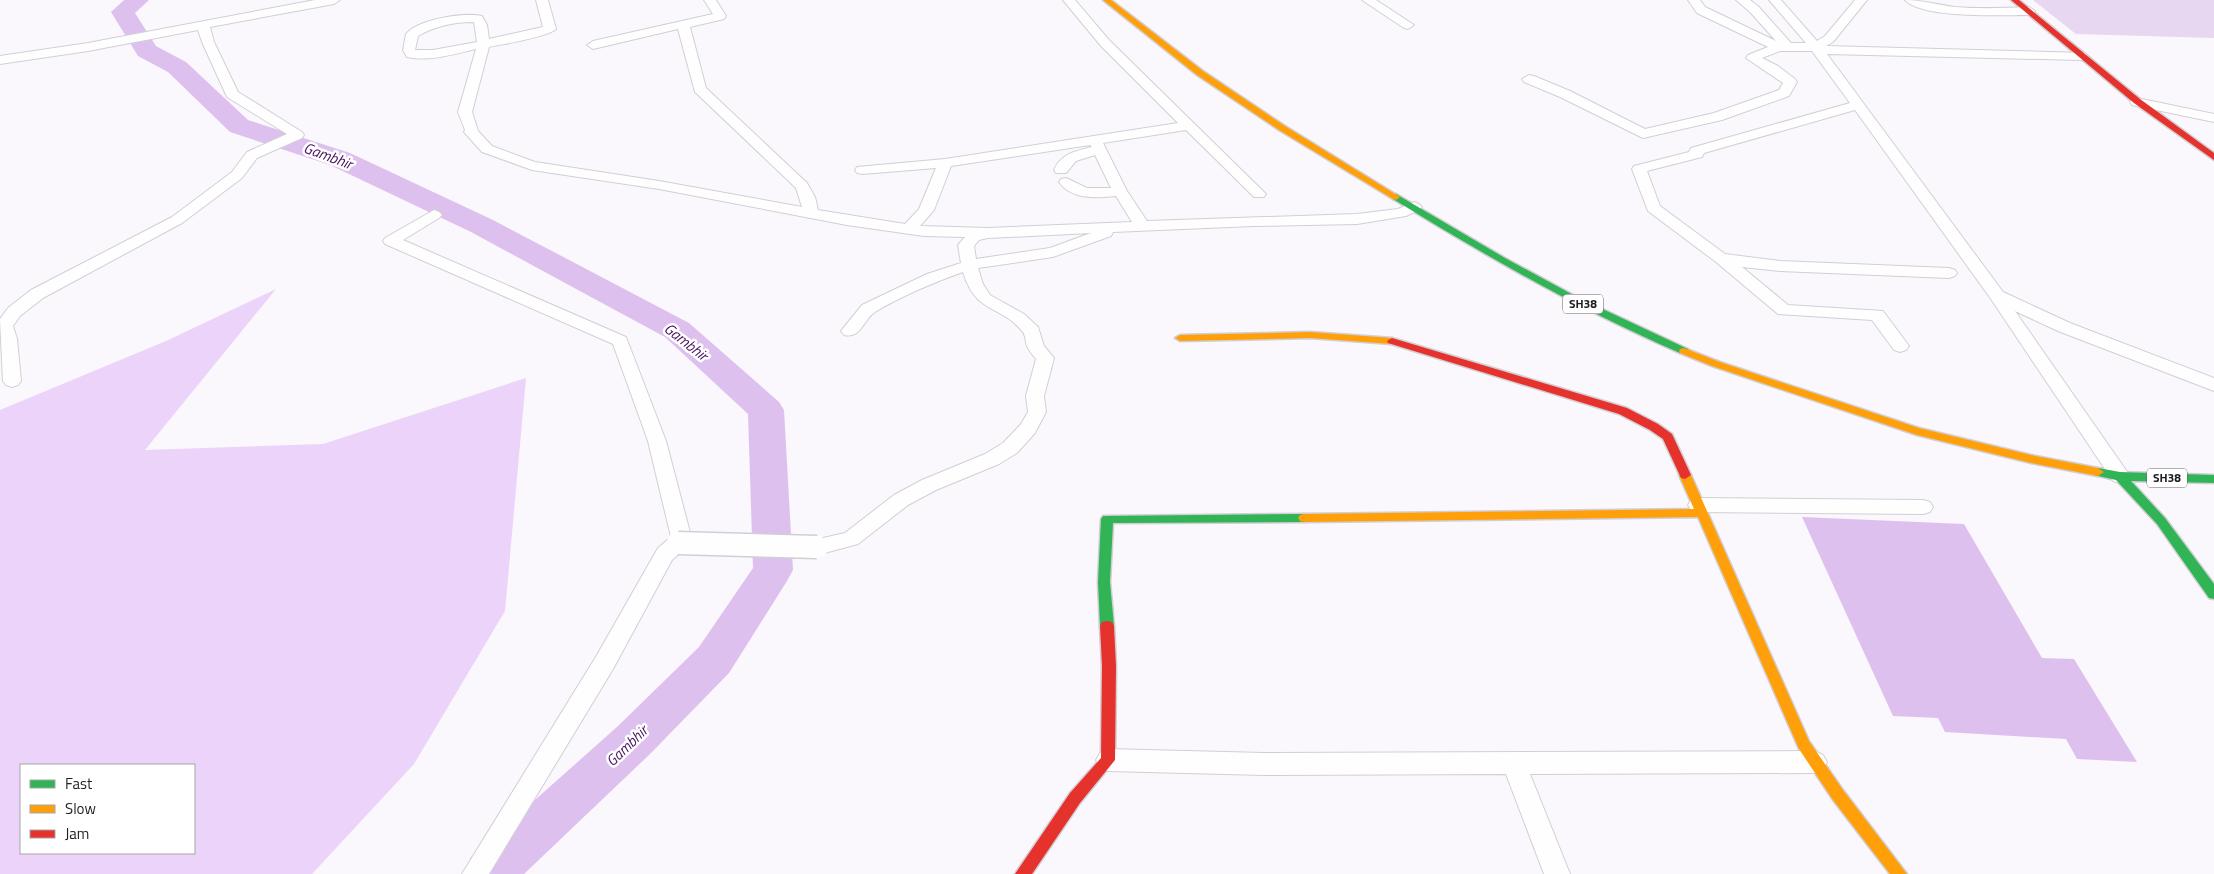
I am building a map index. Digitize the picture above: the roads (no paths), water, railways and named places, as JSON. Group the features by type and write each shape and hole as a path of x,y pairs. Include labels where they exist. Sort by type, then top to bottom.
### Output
{"street":[{"path":"0,60 88,48 334,0"},
{"path":"542,0 550,29 530,35 484,44 422,56 411,54 409,50 412,34 424,26 470,18 478,19 481,25 484,44 465,112 472,131 487,149 532,166 659,185 847,220 909,229 988,233 1357,219 1402,213 1414,207"},
{"path":"593,45 720,16 710,0"},
{"path":"1069,0 1105,43 1259,194"},
{"name":"SH38","path":"1107,0 1200,73 1282,128 1476,246 1630,329 1716,364 1916,432 2032,459 2120,476 2214,479"},
{"path":"1368,0 1408,25"},
{"path":"1694,0 1701,10 1783,47 2081,56"},
{"path":"1742,0 1754,9 1783,47"},
{"path":"1775,0 1817,49 1997,296 2120,476 2161,521 2214,594"},
{"path":"1817,49 1829,39 1862,0"},
{"path":"1911,0 1928,6 1956,10 2029,11"},
{"path":"2015,0 2137,102 2214,157"},
{"path":"12,381 8,339 4,326 14,312 37,294 70,275 177,220 237,175 252,155 296,135 232,94 208,42 203,25"},
{"path":"683,25 700,89 802,186 808,197 811,212"},
{"path":"1528,79 1565,94 1644,134 1684,123 1717,117 1784,93 1790,82 1773,69 1752,58 1783,47"},
{"path":"2137,102 2214,118"},
{"path":"1858,106 1706,148 1696,151 1697,154 1639,169 1654,208 1784,310 1877,315 1900,346"},
{"path":"862,170 944,163 1097,145 1189,125"},
{"path":"1097,145 1062,164 1064,176 1074,190 1087,193 1120,191"},
{"path":"1097,145 1120,191 1134,226"},
{"path":"909,229 926,210 944,163"},
{"path":"434,215 391,240 620,341 657,441 682,540 665,554 606,662 475,874"},
{"path":"850,331 868,308 933,277 969,265 1053,252 1134,226"},
{"path":"678,543 817,547 851,539 875,519 908,496 929,485 992,460 1010,448 1028,428 1037,412 1035,396 1045,358 1036,348 1032,331 1018,318 984,298 975,284 966,246 973,237 988,233"},
{"path":"1720,258 1738,262 1780,266 1949,273"},
{"path":"1997,296 2064,327 2214,385"},
{"path":"1180,338 1233,335 1387,340 1606,406 1654,425 1668,437 1804,745 1838,795 1900,874"},
{"path":"1023,874 1075,798 1108,760 1108,666 1104,582 1107,519 1484,518 1700,509 1923,507"},
{"path":"1108,760 1264,764 1815,762"},
{"path":"1513,762 1557,874"}],"waterway":[{"name":"Gambhir","path":"138,0 123,12 147,51 177,67 239,126 340,159 482,226 677,330 766,410 773,570 714,660 634,740 489,874"}]}
